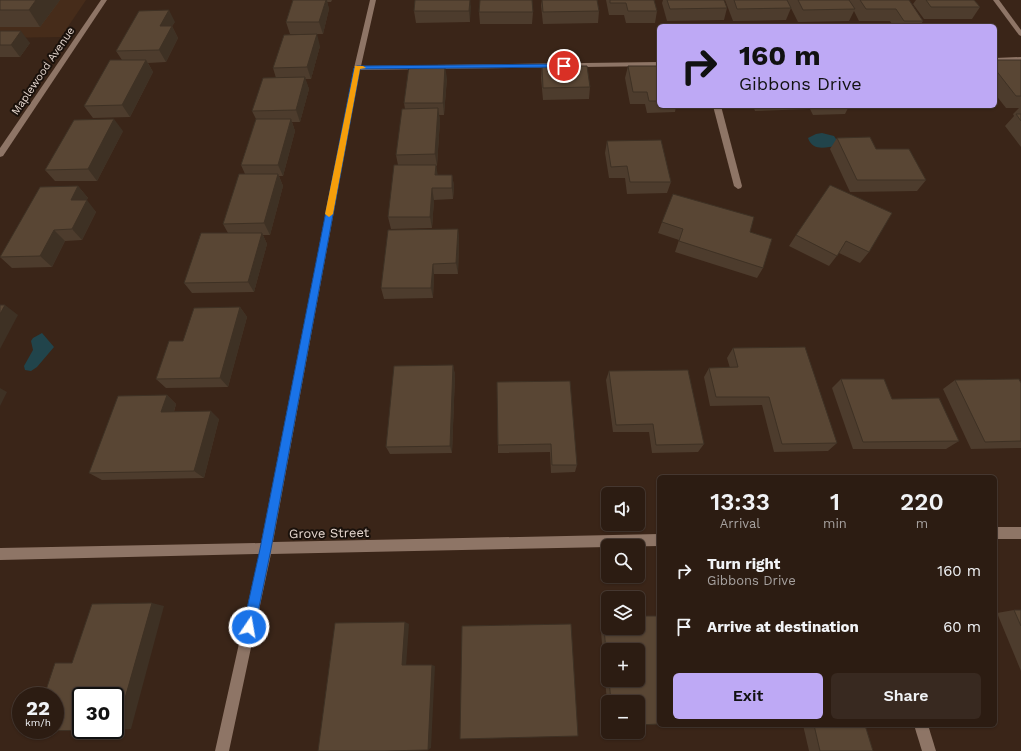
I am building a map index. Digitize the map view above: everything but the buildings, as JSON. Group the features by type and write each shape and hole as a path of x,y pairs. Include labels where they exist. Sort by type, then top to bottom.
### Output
{"street":[{"name":"Maplewood Avenue","path":"0,154 104,0"},
{"path":"222,751 266,549 357,68 373,0"},
{"path":"996,0 1021,34"},
{"path":"997,60 1021,59"},
{"path":"357,68 657,64"},
{"path":"718,108 738,186"},
{"path":"997,533 1021,533"},
{"name":"Grove Street","path":"0,554 657,540"},
{"path":"922,727 929,751"}],"shaded area":[{"path":"0,0 86,0 61,37 0,38"}],"water":[{"path":"822,133 834,136 838,142 837,146 820,148 816,147 810,142 808,138"},
{"path":"42,333 54,347 37,367 31,371 25,370 24,366 33,350 31,341 33,338"}],"slow traffic":[{"path":"329,214 357,68 363,68"}],"route":[{"path":"249,627 266,549 357,68 564,66"}]}
